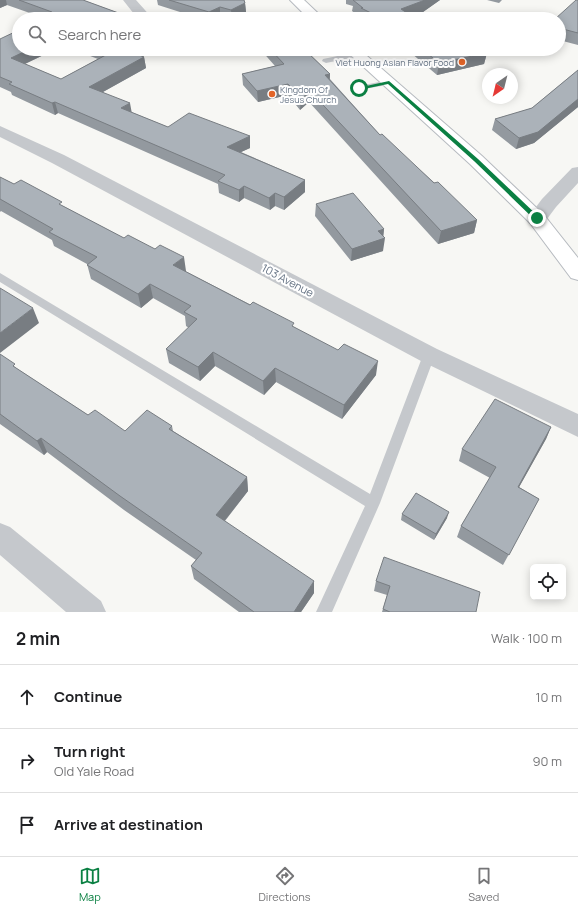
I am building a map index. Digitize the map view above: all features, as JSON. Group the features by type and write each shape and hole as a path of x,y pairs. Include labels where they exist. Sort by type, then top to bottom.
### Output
{"main road":[{"path":"296,0 310,12"},
{"path":"359,56 476,160 537,218 578,273"}],"street":[{"path":"129,0 138,12"},
{"name":"103 Avenue","path":"0,131 58,159 429,355 578,426"},
{"path":"537,218 578,172"},
{"path":"0,537 90,612"}],"lane":[{"path":"326,61 342,56"},
{"path":"359,88 389,82"},
{"path":"0,277 373,503"},
{"path":"324,612 373,503 429,355"}],"building":[{"path":"19,0 83,0 116,12 52,12"},
{"path":"169,0 244,0 245,3 231,10 220,7 209,12"},
{"path":"353,0 425,0 401,9 406,12 369,12 361,8 363,8"},
{"path":"576,0 578,0 578,33 566,30 566,12 563,12"},
{"path":"12,33 12,56 15,56 11,58 61,79 104,56 144,57 89,87 130,103 121,108 168,127 189,113 250,136 227,147 305,180 284,197 275,193 269,198 244,186 239,190 218,181 225,175 55,102 52,103 9,84 12,82 0,77 0,39"},
{"path":"277,56 311,56 330,74 325,75 380,135 382,134 434,183 438,182 477,220 441,231 310,91 301,99 288,84 257,91 242,74 284,64"},
{"path":"430,56 473,56 439,63"},
{"path":"578,70 578,99 538,132 519,138 495,119 532,108"},
{"path":"0,177 14,184 21,180 62,202 59,204 124,238 128,235 155,249 160,245 184,257 173,265 250,305 253,302 294,323 292,326 338,350 344,344 378,361 344,405 275,368 263,381 213,352 198,367 166,349 197,319 184,312 191,306 150,284 138,294 87,265 97,257 49,232 53,229 0,199"},
{"path":"353,193 384,229 378,231 385,238 352,249 316,204"},
{"path":"0,288 33,308 0,333"},
{"path":"0,354 15,364 13,366 88,415 95,410 125,431 147,410 172,426 169,429 247,477 216,515 314,581 294,612 254,612 191,566 202,553 120,496 41,438 37,441 0,414"},
{"path":"495,399 551,427 518,487 539,499 509,555 461,526 496,467 462,449"},
{"path":"416,493 449,512 436,534 402,514"},
{"path":"384,557 480,592 476,612 390,612 383,609 390,586 376,581"}],"place":[{"name":"Viet Huong Asian Flavor Food","path":"462,62"},
{"name":"Kingdom Of Jesus Church","path":"272,94"}],"route":[{"path":"359,88 389,82 476,160 537,218"}]}
